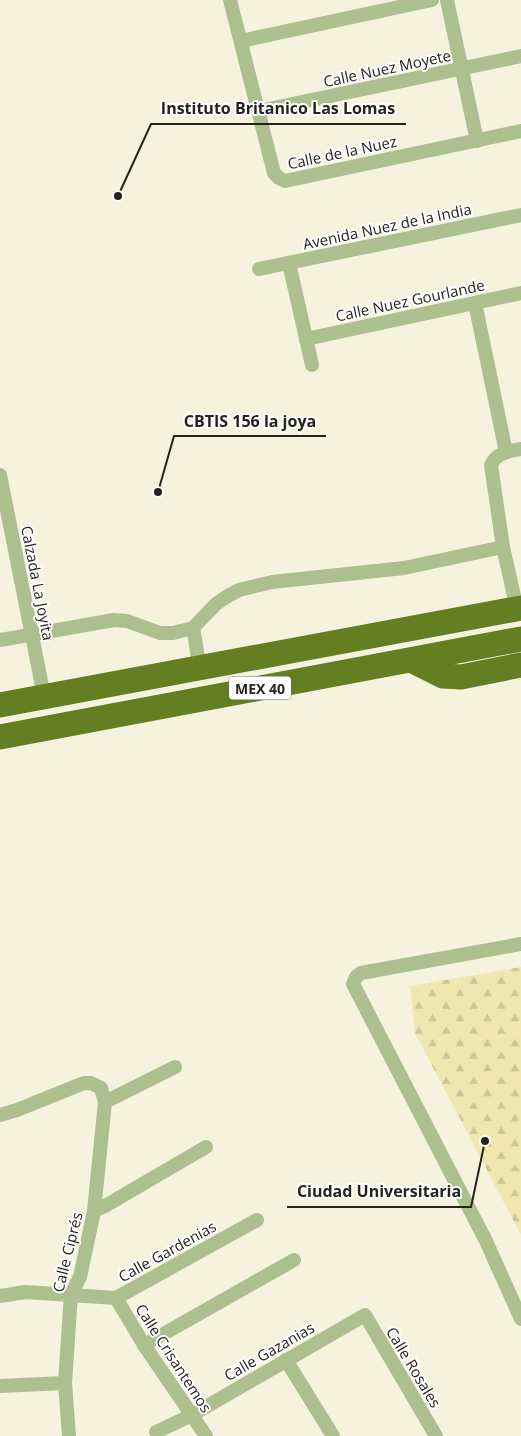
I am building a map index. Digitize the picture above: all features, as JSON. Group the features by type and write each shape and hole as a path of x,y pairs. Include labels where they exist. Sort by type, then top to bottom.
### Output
{"highway":[{"name":"MEX 40","path":"0,705 519,608"},
{"name":"MEX 40","path":"0,737 521,639"},
{"path":"411,660 443,676 460,677 521,665"},
{"path":"0,724 30,716 38,708 44,696"}],"street":[{"name":"Calle de la Nuez","path":"230,0 274,173 285,181 521,131"},
{"path":"240,41 432,0"},
{"path":"447,0 477,141"},
{"name":"Calle Nuez Moyete","path":"259,111 521,56"},
{"name":"Avenida Nuez de la India","path":"260,269 521,215"},
{"path":"289,262 312,366"},
{"name":"Calle Nuez Gourlande","path":"306,338 521,293"},
{"path":"475,303 500,456"},
{"path":"519,608 503,547 491,465 500,456 521,449"},
{"name":"Calzada La Joyita","path":"0,475 44,696"},
{"path":"0,640 114,620 126,621 160,633 173,633 193,628 216,604 239,590 272,582 404,568 503,547"},
{"path":"193,628 200,668"},
{"path":"521,944 361,973 356,977 353,984 486,1241 521,1319"},
{"path":"0,1115 84,1083 91,1083 101,1088 105,1102 175,1066"},
{"name":"Calle Ciprés","path":"69,1436 65,1383 71,1294 80,1277 94,1211 105,1102"},
{"path":"94,1211 206,1147"},
{"name":"Calle Gardenias","path":"0,1296 25,1292 116,1298 257,1220"},
{"path":"144,1345 294,1260"},
{"name":"Calle Crisantemos","path":"116,1298 190,1416 206,1436"},
{"name":"Calle Gazanias","path":"156,1432 190,1416 364,1315"},
{"name":"Calle Rosales","path":"364,1315 436,1436"},
{"path":"286,1360 333,1436"},
{"path":"0,1386 65,1383"}],"green space":[{"path":"521,967 521,1235 415,1033 410,986"}],"place":[{"name":"Instituto Britanico Las Lomas","path":"118,196"},
{"name":"CBTIS 156 la joya","path":"158,492"},
{"name":"Ciudad Universitaria","path":"485,1141"}]}
